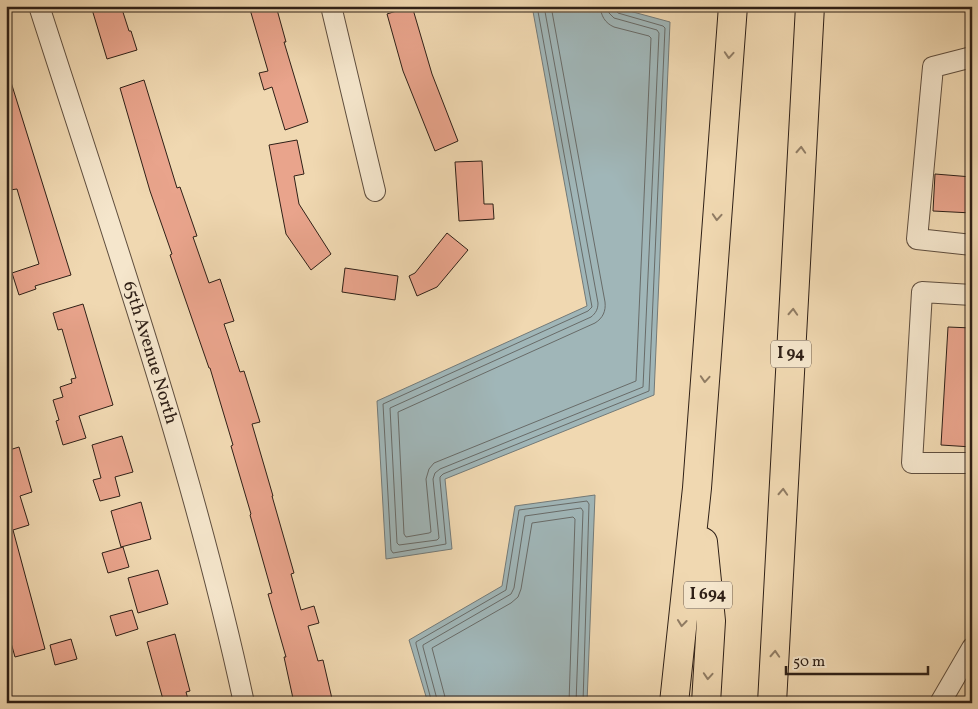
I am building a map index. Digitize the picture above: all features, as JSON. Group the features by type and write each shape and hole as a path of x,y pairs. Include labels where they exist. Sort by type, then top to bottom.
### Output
{"highway":[{"path":"674,703 697,488 733,6"},
{"name":"I 94","path":"772,703 810,6"},
{"name":"I 694","path":"697,488 711,621 706,703"}],"street":[{"name":"65th Avenue North","path":"39,6 166,402 215,578 244,703"},
{"path":"330,6 374,191"},
{"path":"972,58 933,67 917,240 972,245"},
{"path":"972,296 922,292 912,463 972,463"},
{"path":"940,703 972,648"}],"water":[{"path":"532,6 611,6 670,22 654,395 445,479 452,549 386,559 377,401 587,306"},
{"path":"595,495 587,703 428,703 409,640 502,586 515,506"}],"building":[{"path":"91,6 121,6 137,50 107,59"},
{"path":"249,6 276,6 286,42 284,42 308,122 285,130 272,87 264,90 259,73 268,71"},
{"path":"412,6 432,74 458,141 435,151 403,71 387,14"},
{"path":"6,79 10,79 71,275 35,286 36,289 19,295 12,273 39,264 17,189 10,190 6,176"},
{"path":"144,80 177,188 180,187 197,236 193,237 209,283 220,279 234,321 224,324 240,372 244,371 260,422 252,424 294,573 291,574 301,610 314,606 319,623 308,626 318,661 323,660 333,703 294,703 284,657 286,657 268,594 272,593 231,446 233,445 210,368 170,255 172,254 150,191 120,88"},
{"path":"297,140 304,174 294,176 299,204 331,254 311,270 286,234 269,145"},
{"path":"482,161 484,204 493,204 494,219 459,221 455,162"},
{"path":"935,174 972,177 972,213 933,211"},
{"path":"447,233 468,250 437,287 417,296 409,276 415,273"},
{"path":"345,268 398,276 395,300 342,292"},
{"path":"83,304 113,405 79,416 86,438 63,445 56,421 59,420 53,400 63,397 60,387 72,383 71,379 76,378 62,329 58,330 53,313"},
{"path":"948,327 972,328 972,447 941,445"},
{"path":"122,436 133,472 115,477 120,496 100,501 93,480 101,478 92,445"},
{"path":"19,447 32,492 20,496 29,525 13,530 45,649 15,657 6,625 6,451"},
{"path":"141,502 151,539 121,547 111,511"},
{"path":"123,547 129,567 108,573 102,553"},
{"path":"158,570 168,604 138,613 128,578"},
{"path":"132,610 138,629 116,636 110,616"},
{"path":"175,634 190,691 186,692 189,703 164,703 147,642"},
{"path":"71,639 77,659 55,665 50,645"}]}
